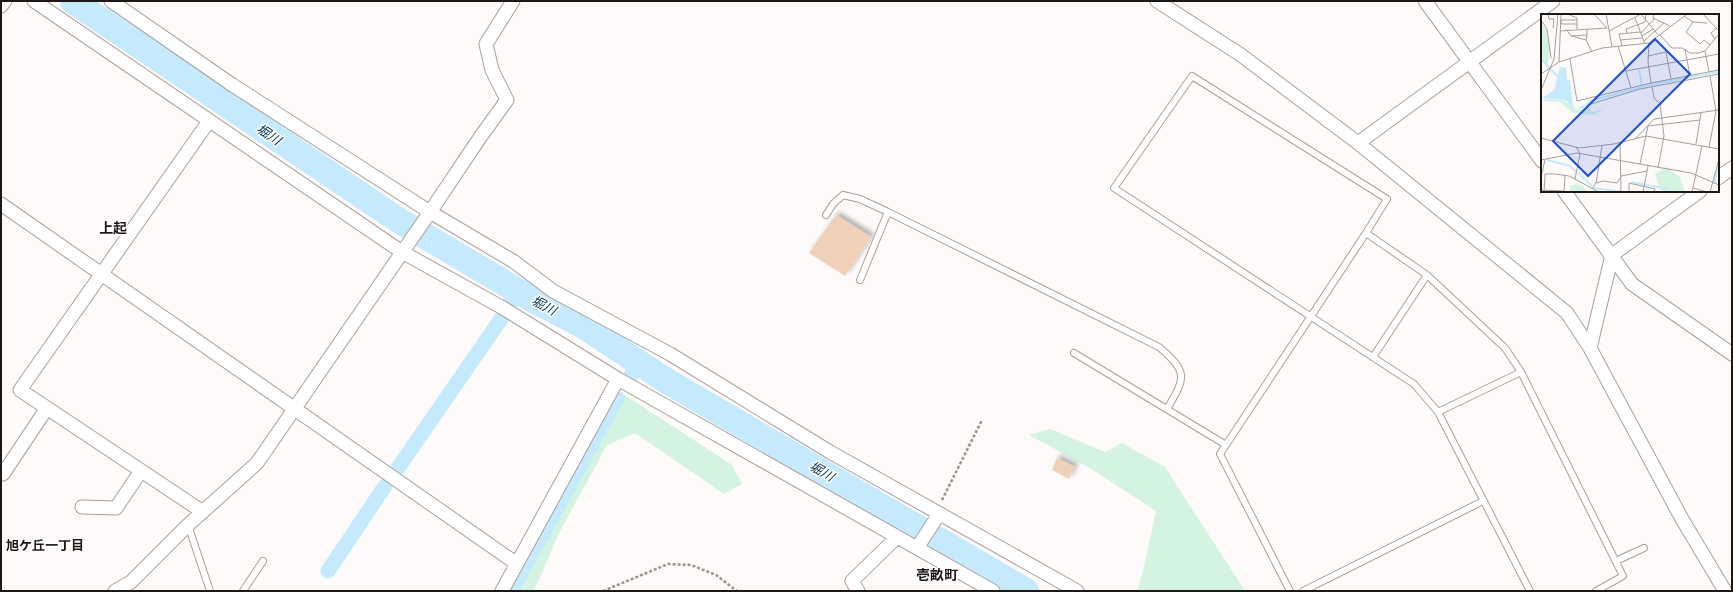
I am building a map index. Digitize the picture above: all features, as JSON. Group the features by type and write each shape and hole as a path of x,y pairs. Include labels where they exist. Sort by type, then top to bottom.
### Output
{"street":[{"path":"1,6 4,1"},
{"path":"34,1 402,252 503,308 618,379 993,591"},
{"path":"111,1 232,84 430,212 512,261 553,291 670,354 830,452 1077,591"},
{"path":"115,591 131,582 188,525 257,463 507,100 492,70 486,44 513,1"},
{"path":"1157,1 1175,5 1358,143 1567,313 1590,348 1682,519 1725,591"},
{"path":"1425,1 1468,62 1541,160"},
{"path":"1358,143 1553,1"},
{"path":"203,512 20,390 209,121"},
{"path":"1719,177 1732,168"},
{"path":"1565,192 1632,284 1732,354"},
{"path":"1590,348 1612,255 1699,192"},
{"path":"1,204 517,564"},
{"path":"502,591 618,379"},
{"path":"3,474 47,408"},
{"path":"82,507 116,508 141,471"},
{"path":"917,548 939,514"},
{"path":"858,591 852,581 897,537"}],"lane":[{"path":"1290,591 1220,454 1312,317 1387,200 1192,76 1114,188 1312,317 1414,384 1438,412 1530,591"},
{"path":"826,215 833,204 843,195 860,199 1159,346 1174,360 1181,373 1180,386 1167,409"},
{"path":"860,280 888,212"},
{"path":"1366,233 1427,275 1505,348 1521,372 1623,576 1596,591"},
{"path":"1373,357 1427,275"},
{"path":"1074,353 1226,445"},
{"path":"1438,412 1521,372"},
{"path":"1303,591 1483,500"},
{"path":"188,525 210,591"},
{"path":"1616,561 1644,548"},
{"path":"243,591 263,561"}],"path":[{"path":"939,514 939,507 982,420"},
{"path":"603,591 668,564 691,565 710,572 737,591"}],"green space":[{"path":"625,395 732,465 742,484 724,494 635,433 607,445 559,533 534,591 512,591 609,413"},
{"path":"1050,429 1105,452 1122,443 1165,467 1245,591 1137,591 1143,571 1156,511 1093,470 1029,435"}],"building":[{"path":"836,215 871,237 845,276 809,253"},
{"path":"1057,458 1075,467 1069,479 1052,470"}],"waterway":[{"name":"堀川","path":"73,1 398,220 535,301 582,325 665,380 1026,591"},
{"path":"510,304 517,290"},
{"path":"398,468 501,319"},
{"path":"629,378 639,363"},
{"path":"511,591 617,398"},
{"path":"328,571 385,486"}],"district":[{"name":"上起","path":"113,228"},
{"name":"旭ケ丘一丁目","path":"45,545"},
{"name":"壱畝町","path":"937,575"}]}
